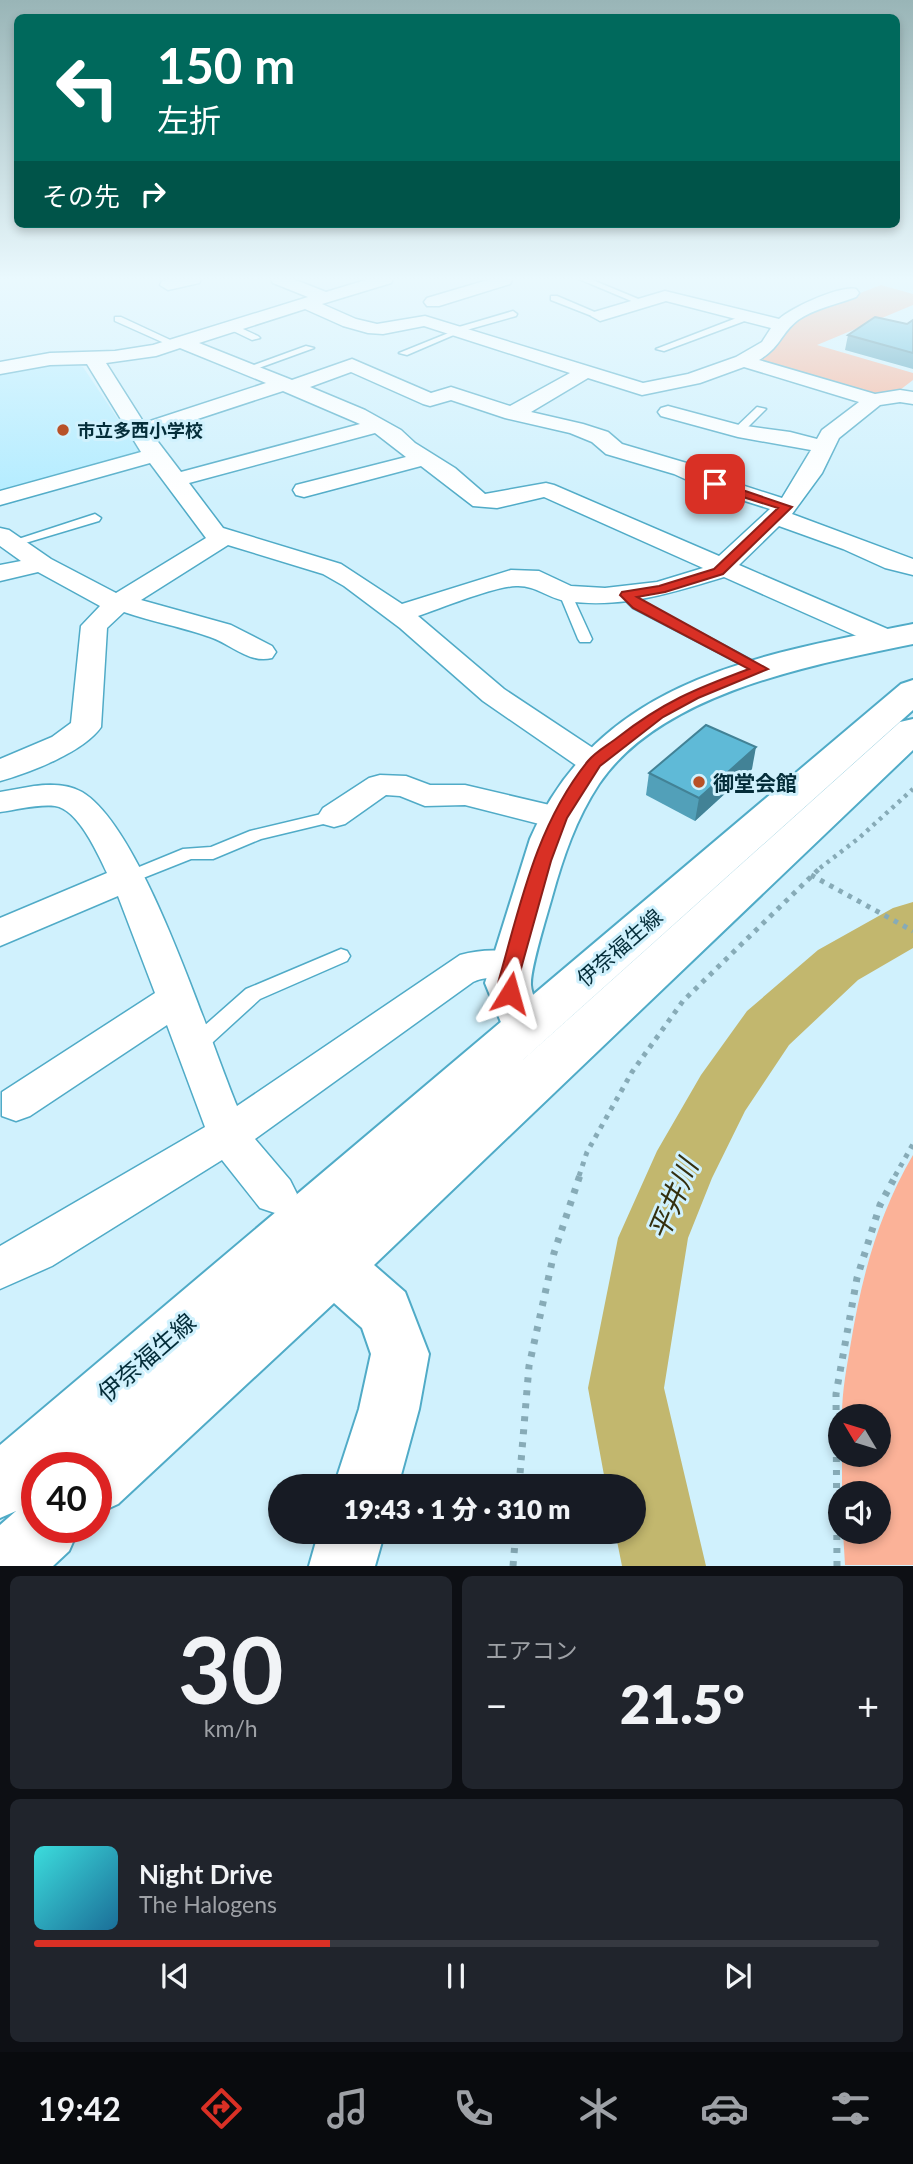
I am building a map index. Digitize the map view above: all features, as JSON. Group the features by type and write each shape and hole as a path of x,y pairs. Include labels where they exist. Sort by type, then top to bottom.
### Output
{"main road":[{"path":"526,1029 508,983 542,861 559,818 594,763 658,714 693,695 761,669 900,637"},
{"name":"伊奈福生線","path":"0,1486 300,1230 913,691"},
{"name":"伊奈福生線","path":"112,1462 300,1230 913,730"},
{"path":"300,1230 385,1311 400,1354 389,1409 370,1474"},
{"path":"4,1566 29,1543"},
{"path":"342,1566 348,1544"}],"street":[{"path":"0,368 50,359 94,359 144,352"},
{"path":"200,352 340,405 378,426 481,501 497,501 546,490 900,637"},
{"path":"521,352 642,388 693,379 743,361 758,352"},
{"path":"94,359 138,432 214,533 223,538 260,546 332,569 400,613 501,701 594,763"},
{"path":"743,361 874,400 900,396 913,398"},
{"path":"138,432 352,365 430,400 451,393 512,414 576,428 600,437 614,449 682,469 894,563 913,567"},
{"path":"512,414 585,372"},
{"path":"400,613 511,578 539,579 565,593 581,596 627,595 686,583 726,567 782,512 811,473 830,435 874,400"},
{"path":"668,412 738,431 824,447"},
{"path":"176,480 378,426"},
{"path":"0,498 154,455"},
{"path":"304,490 424,459"},
{"path":"0,771 63,744 86,727 94,626 120,602 223,538"},
{"path":"6,539 42,564 107,600 221,631 262,652"},
{"path":"0,573 42,564"},
{"path":"334,816 380,785 407,786 425,796 465,795 559,818"},
{"path":"0,803 47,795 69,798 86,807 128,878 229,1134 257,1177 300,1230"},
{"path":"0,933 128,878"},
{"path":"0,1268 36,1251 229,1134 460,972 473,965 513,965"},
{"path":"16,1104 176,999"}],"lane":[{"path":"245,370 297,352"},
{"path":"738,431 761,409"},
{"path":"6,539 95,518"},
{"path":"565,593 586,639"},
{"path":"627,595 638,605 761,669"},
{"path":"128,878 189,853 213,853 256,835 334,816"},
{"path":"194,1047 253,994 341,956"}],"path":[{"path":"520,1474 529,1366 554,1253 587,1153 632,1072 683,1002 811,875 859,838 913,789"},
{"path":"811,875 913,930"},
{"path":"837,1566 836,1394 857,1278 880,1205 913,1144"},
{"path":"513,1566 515,1544"}],"shaded area":[{"path":"764,352 841,352 913,373 913,380 896,393 870,397 752,363"},
{"name":"市立多西小学校","path":"69,362 83,367 140,452 136,456 0,494 0,371"},
{"path":"913,1155 913,1565 845,1565 844,1544 891,1544 891,1481 842,1481 842,1467 891,1467 891,1404 843,1404 855,1317 873,1245"}],"building":[{"path":"706,725 756,747 699,798 649,773"}],"waterway":[{"name":"平井川","path":"664,1566 626,1388 653,1238 681,1172 723,1093 768,1028 838,965 913,922"}],"place":[{"name":"市立多西小学校","path":"63,430"},
{"name":"御堂会館","path":"699,782"}],"route":[{"path":"510,993 508,983 542,861 559,818 594,763 614,745 658,714 693,695 761,669 638,605 627,595 686,583 719,571 786,507 715,484"}]}
